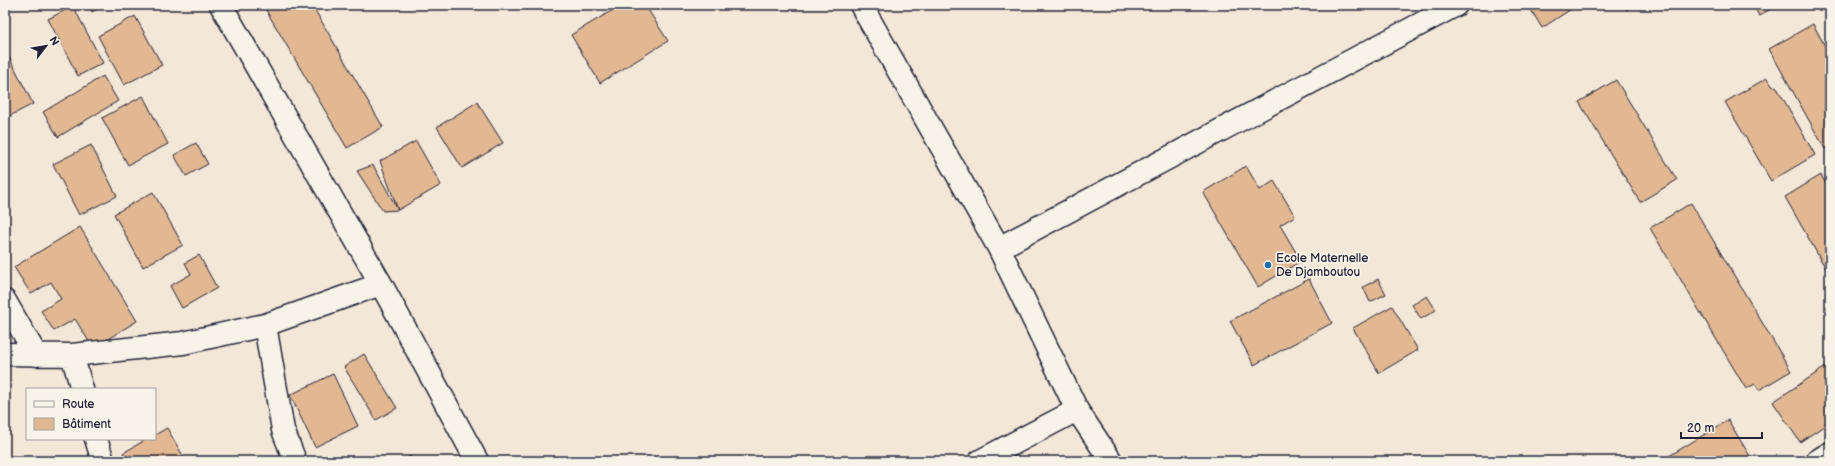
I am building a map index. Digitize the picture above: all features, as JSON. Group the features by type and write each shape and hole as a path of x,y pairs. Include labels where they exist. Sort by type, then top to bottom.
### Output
{"street":[{"path":"221,5 381,284 477,461"},
{"path":"861,5 999,248 1077,410 1111,461"},
{"path":"999,248 1456,5"},
{"path":"5,354 72,355 183,343 265,325 381,284"},
{"path":"5,301 36,355"},
{"path":"265,325 283,430 295,461"},
{"path":"72,355 82,388"},
{"path":"980,461 1077,410"},
{"path":"96,440 103,461"},
{"path":"1817,461 1830,454"}],"building":[{"path":"88,5 104,5 92,12"},
{"path":"263,5 312,5 383,127 347,148"},
{"path":"621,5 645,5 668,41 600,83 571,35"},
{"path":"1535,5 1576,6 1542,28 1530,8"},
{"path":"1624,5 1634,5 1627,10"},
{"path":"1753,5 1777,5 1759,16"},
{"path":"73,6 103,63 78,76 48,19"},
{"path":"135,16 162,65 124,85 98,36"},
{"path":"1813,24 1830,55 1830,146 1825,149 1769,49"},
{"path":"5,49 33,104 6,118 5,116"},
{"path":"103,76 118,101 58,137 43,112"},
{"path":"1767,78 1773,87 1776,86 1815,155 1771,181 1725,102"},
{"path":"1616,80 1677,180 1640,202 1579,102"},
{"path":"143,96 168,144 128,165 102,118"},
{"path":"477,102 503,143 462,168 437,127"},
{"path":"416,141 441,185 398,210 380,161"},
{"path":"196,143 208,164 186,176 174,155"},
{"path":"91,145 117,196 79,215 53,164"},
{"path":"373,165 398,210 383,211 357,171"},
{"path":"1246,166 1260,190 1274,181 1295,216 1280,225 1301,261 1258,287 1203,192"},
{"path":"1821,175 1830,191 1830,276 1785,197"},
{"path":"153,192 183,245 143,267 114,214"},
{"path":"1691,203 1791,371 1759,390 1755,384 1746,389 1650,228"},
{"path":"80,227 137,321 93,348 75,319 54,331 41,311 61,299 51,282 31,294 14,267"},
{"path":"199,255 217,288 182,308 170,286 191,274 185,263"},
{"path":"1309,279 1332,323 1254,365 1230,321"},
{"path":"1378,279 1386,294 1370,302 1363,287"},
{"path":"1427,296 1436,310 1421,319 1412,305"},
{"path":"1392,306 1418,350 1379,373 1353,328"},
{"path":"364,354 397,408 376,420 344,367"},
{"path":"1830,364 1830,422 1800,442 1773,402"},
{"path":"333,374 358,426 315,447 290,395"},
{"path":"1728,420 1753,461 1661,461"},
{"path":"167,428 186,461 127,461 123,453 145,440 156,440 156,434"},
{"path":"410,456 414,461 403,461"}],"place":[{"name":"Ecole Maternelle De Djamboutou","path":"1268,265"}]}
